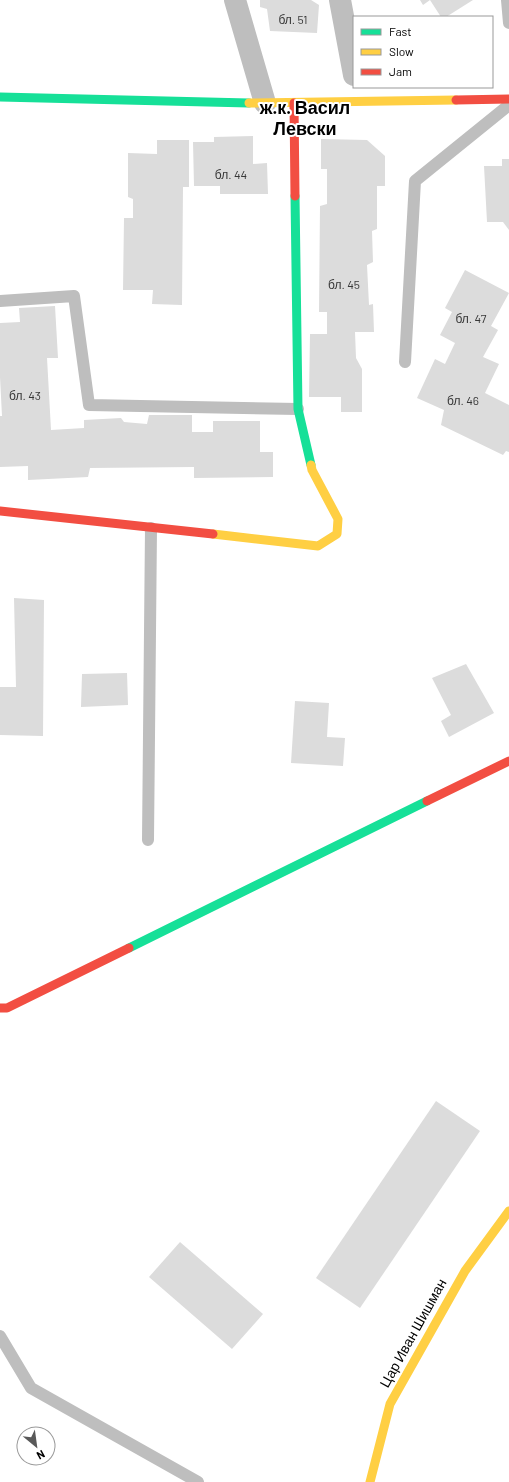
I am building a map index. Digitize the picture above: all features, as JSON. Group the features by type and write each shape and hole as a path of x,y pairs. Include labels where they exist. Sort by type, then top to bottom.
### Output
{"street":[{"path":"235,0 265,103"},
{"path":"340,0 353,70"},
{"path":"0,97 265,103 294,103 358,94 509,99"},
{"path":"0,511 318,546 337,534 338,519 312,470 298,409 294,103"},
{"path":"0,1008 7,1008 509,761"},
{"name":"Цар Иван Шишман","path":"370,1482 390,1404 465,1270 509,1211"}],"lane":[{"path":"507,0 509,23"},
{"path":"404,362 415,180 509,105"},
{"path":"0,301 74,296 89,405 298,409"},
{"path":"148,840 151,528"},
{"path":"0,1336 31,1388 198,1482"}],"building":[{"path":"260,0 311,0 319,5 317,33 270,31 267,9 260,7"},
{"path":"420,0 430,0 423,5"},
{"path":"430,0 473,0 448,16 440,16"},
{"path":"253,136 253,164 267,163 268,194 220,194 220,186 194,186 193,142 214,142 214,137"},
{"path":"321,139 367,140 385,156 385,186 377,186 377,229 372,231 373,262 367,265 369,305 373,304 374,332 355,332 356,358 362,369 362,412 341,412 341,397 309,397 310,334 327,334 327,312 319,312 320,206 327,204 327,169 321,169"},
{"path":"157,140 189,140 189,187 183,187 182,305 152,304 153,290 123,290 124,218 133,218 133,199 128,197 128,153 157,154"},
{"path":"502,159 509,159 509,230 503,222 487,222 484,166 502,166"},
{"path":"465,270 509,293 491,326 498,330 483,357 499,364 485,393 509,405 509,452 506,451 503,455 441,425 444,410 417,398 435,359 445,364 455,343 440,335 452,312 445,308"},
{"path":"55,306 58,358 47,358 51,430 84,428 84,420 121,418 124,422 147,424 149,415 192,415 192,432 213,432 213,421 260,421 260,452 273,452 273,477 194,478 194,467 90,468 88,477 28,480 28,466 0,467 0,416 2,416 0,323 20,322 19,308"},
{"path":"14,598 44,600 43,736 0,735 0,687 16,687"},
{"path":"466,664 494,713 449,737 441,721 451,715 432,678"},
{"path":"127,673 128,705 81,707 82,674"},
{"path":"295,701 329,703 327,737 345,738 343,766 291,763"},
{"path":"436,1101 480,1131 360,1308 316,1278"},
{"path":"180,1242 263,1314 232,1349 149,1277"}],"traffic: fast":[{"path":"0,97 249,103"},
{"path":"295,196 298,409 311,465"},
{"path":"129,948 427,801"}],"traffic: slow":[{"path":"249,103 456,100"},
{"path":"213,534 318,546 337,534 338,519 312,470 311,465"},
{"path":"370,1482 390,1404 465,1271 509,1211"}],"traffic: jam":[{"path":"456,100 509,99"},
{"path":"294,103 295,196"},
{"path":"0,511 213,534"},
{"path":"427,801 509,761"},
{"path":"0,1008 7,1008 129,948"}],"district":[{"name":"ж.к. Васил Левски","path":"305,118"}]}
